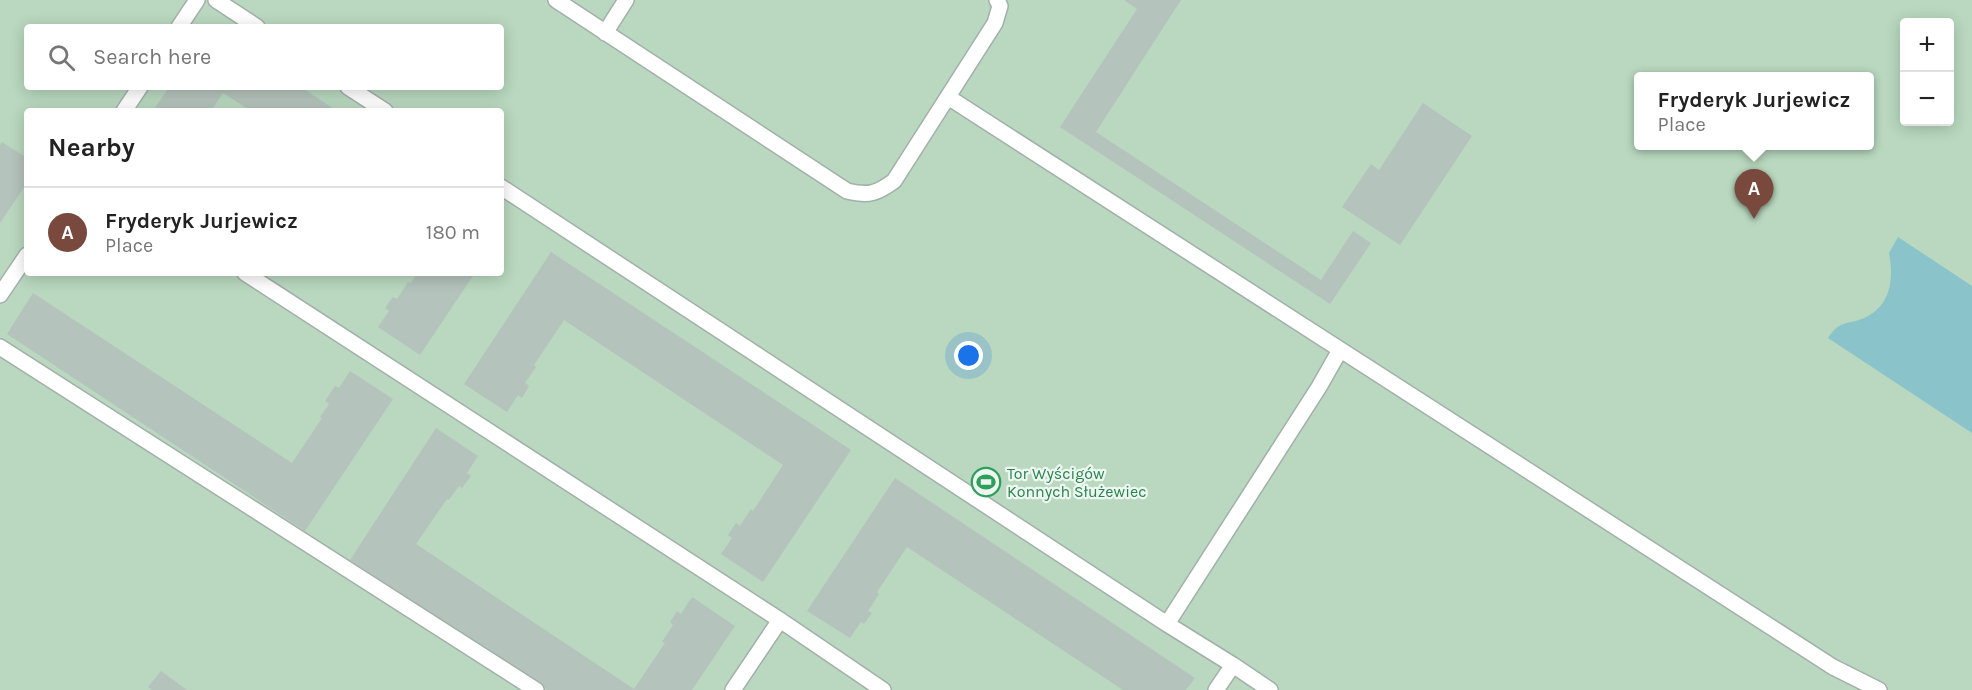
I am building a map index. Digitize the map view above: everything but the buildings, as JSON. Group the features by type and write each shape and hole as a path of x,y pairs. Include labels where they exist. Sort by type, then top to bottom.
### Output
{"lane":[{"path":"181,24 197,0"},
{"path":"216,0 252,24"},
{"path":"556,0 847,191 865,195 881,191 894,181 995,23 1000,6 998,0"},
{"path":"604,33 626,0"},
{"path":"126,108 138,90"},
{"path":"353,90 380,108"},
{"path":"948,97 1833,668 1879,690"},
{"path":"504,189 1270,690"},
{"path":"0,295 24,259"},
{"path":"250,276 780,620 883,690"},
{"path":"0,347 536,690"},
{"path":"1167,624 1319,387 1340,350"},
{"path":"733,690 780,620"},
{"path":"1216,690 1233,665"}],"green space":[{"name":"Tor Wyścigów Konnych Służewiec","path":"0,0 1972,0 1972,690 0,690"}],"water":[{"path":"1898,237 1972,286 1972,433 1828,338 1840,325 1873,313 1885,299 1889,291 1891,272 1889,253"}],"place":[{"name":"Fryderyk Jurjewicz","path":"1754,219"},
{"name":"Tor Wyścigów Konnych Służewiec","path":"986,482"}]}
